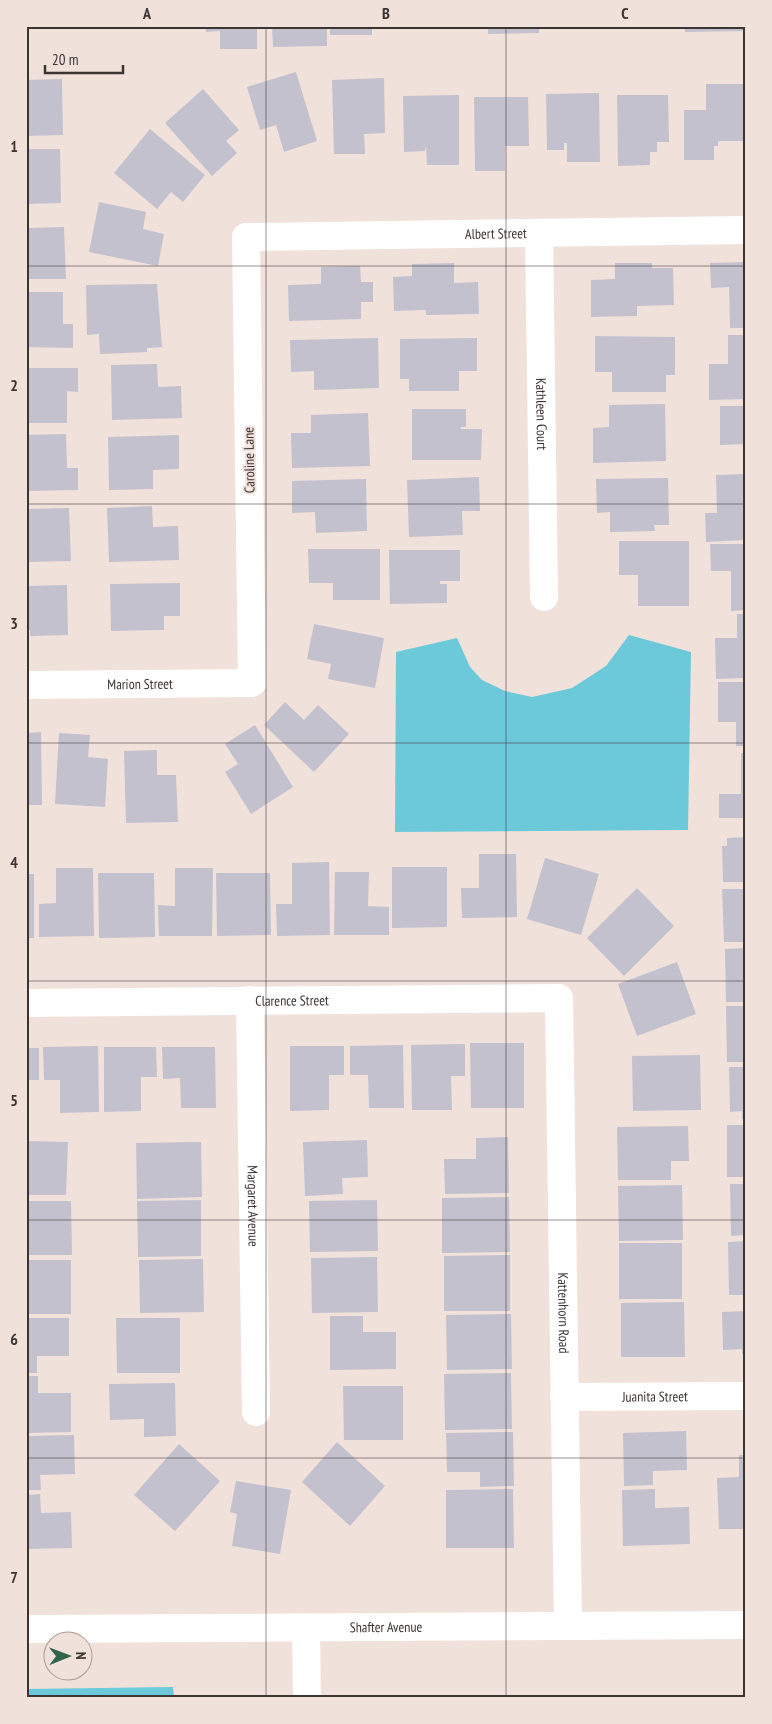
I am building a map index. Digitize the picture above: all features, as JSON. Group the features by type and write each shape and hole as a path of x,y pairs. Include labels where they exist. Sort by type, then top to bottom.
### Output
{"street":[{"name":"Albert Street","path":"246,237 746,230"},
{"name":"Kathleen Court","path":"539,233 544,597"},
{"name":"Caroline Lane","path":"246,237 252,683"},
{"name":"Marion Street","path":"26,685 252,683"},
{"name":"Clarence Street","path":"26,1003 559,998"},
{"name":"Kattenhorn Road","path":"559,998 568,1626"},
{"name":"Margaret Avenue","path":"250,1000 256,1412"},
{"name":"Juanita Street","path":"564,1397 746,1396"},
{"name":"Shafter Avenue","path":"26,1629 746,1625"},
{"path":"306,1628 308,1698"}],"water":[{"path":"629,635 691,652 688,830 395,832 396,652 457,638 470,667 482,680 505,691 532,697 572,688 606,666"},
{"path":"173,1687 174,1698 26,1698 26,1689"}],"building":[{"path":"206,26 257,26 257,49 220,49 220,31 206,32"},
{"path":"272,26 327,26 327,46 273,47"},
{"path":"330,26 372,26 372,35 330,35"},
{"path":"488,26 539,26 539,33 488,34"},
{"path":"685,26 746,26 746,31 685,32"},
{"path":"296,72 317,141 284,152 276,125 260,130 247,87"},
{"path":"384,78 385,133 364,134 365,154 334,154 332,80"},
{"path":"62,79 63,135 26,136 26,80"},
{"path":"706,84 746,84 746,141 718,141 718,146 714,146 714,160 684,160 684,110 706,110"},
{"path":"203,89 239,130 226,141 237,153 212,176 165,123"},
{"path":"599,93 600,162 567,162 567,143 564,143 564,150 547,150 546,94"},
{"path":"459,95 459,165 427,165 426,145 425,151 404,152 403,96"},
{"path":"617,95 668,95 669,142 657,142 657,152 650,152 650,165 618,166"},
{"path":"474,97 528,97 529,146 505,146 505,171 475,171"},
{"path":"150,129 205,175 183,202 171,192 157,209 114,173"},
{"path":"26,149 60,149 61,203 26,204"},
{"path":"99,202 146,212 143,229 164,234 158,266 89,252"},
{"path":"64,227 66,279 26,279 26,228"},
{"path":"746,262 746,328 730,328 729,287 711,288 710,263"},
{"path":"454,263 454,283 478,282 479,314 426,315 426,310 394,311 393,277 412,276 412,264"},
{"path":"615,263 652,263 652,268 673,268 674,305 637,306 637,316 591,317 591,280 615,279"},
{"path":"360,266 361,282 373,282 373,302 361,302 361,319 289,321 288,285 321,284 321,267"},
{"path":"157,284 162,347 147,348 147,352 100,354 99,334 87,335 86,285"},
{"path":"26,292 63,292 63,324 73,324 73,348 26,347"},
{"path":"728,335 746,335 746,399 709,400 709,364 728,364"},
{"path":"595,336 675,337 675,375 666,375 666,392 612,392 612,372 595,372"},
{"path":"378,338 379,388 314,390 314,371 291,372 290,340"},
{"path":"477,338 477,371 459,371 459,391 409,391 409,379 400,379 400,339"},
{"path":"157,364 158,387 181,386 182,418 112,420 111,365"},
{"path":"26,368 78,368 78,392 67,391 67,423 26,423"},
{"path":"665,404 666,461 593,463 593,428 609,427 609,405"},
{"path":"720,406 746,406 746,444 720,445"},
{"path":"412,409 466,409 466,427 461,427 461,429 482,429 481,460 412,460"},
{"path":"368,413 370,466 292,468 291,433 311,433 311,415"},
{"path":"66,434 67,468 78,468 78,490 26,491 26,435"},
{"path":"179,435 179,469 153,470 153,489 109,490 108,437"},
{"path":"746,474 746,540 706,542 705,513 717,513 716,475"},
{"path":"479,477 480,511 462,511 463,535 409,537 407,480"},
{"path":"668,478 669,525 654,525 655,531 610,532 610,512 597,513 596,479"},
{"path":"366,479 367,531 316,533 315,512 292,513 292,481"},
{"path":"152,506 153,527 178,526 179,560 109,562 107,508"},
{"path":"69,508 71,561 26,562 26,509"},
{"path":"619,541 689,541 689,606 638,606 638,575 619,575"},
{"path":"710,544 746,544 746,610 731,611 731,571 711,571"},
{"path":"308,549 380,549 380,600 333,600 333,583 309,583"},
{"path":"389,550 460,550 460,581 440,581 440,584 447,584 447,603 390,604"},
{"path":"180,583 180,616 164,616 164,630 111,631 110,584"},
{"path":"67,585 68,635 30,636 30,630 26,630 26,586"},
{"path":"737,614 746,614 746,678 716,679 715,638 737,638"},
{"path":"314,624 384,638 375,688 328,679 331,664 307,659"},
{"path":"718,682 746,682 746,746 736,746 736,722 718,722"},
{"path":"285,702 304,720 318,705 349,734 314,772 264,725"},
{"path":"255,725 293,787 251,814 225,772 238,764 225,744"},
{"path":"41,732 42,805 26,805 26,733"},
{"path":"59,733 90,735 88,757 108,759 105,807 55,804"},
{"path":"157,750 157,775 176,775 178,822 126,823 124,751"},
{"path":"741,753 746,753 746,818 719,818 719,794 741,794"},
{"path":"746,837 746,882 723,882 722,846 727,846 727,838"},
{"path":"479,854 516,854 517,917 462,918 461,888 479,888"},
{"path":"545,858 599,874 581,935 527,919"},
{"path":"329,862 330,935 277,936 276,904 292,904 292,863"},
{"path":"392,867 447,867 447,927 392,928"},
{"path":"56,868 93,868 94,936 39,937 39,904 56,903"},
{"path":"175,868 213,868 212,936 159,936 158,905 175,906"},
{"path":"335,872 369,872 368,906 389,907 389,935 334,935"},
{"path":"98,873 154,873 155,937 99,938"},
{"path":"216,873 270,873 271,935 217,936"},
{"path":"26,874 34,874 34,938 26,938"},
{"path":"637,888 674,926 624,976 587,938"},
{"path":"722,889 746,889 746,942 724,942"},
{"path":"746,948 746,1002 726,1002 725,949"},
{"path":"677,962 696,1014 637,1036 618,984"},
{"path":"726,1006 746,1006 746,1062 727,1062"},
{"path":"470,1043 524,1043 524,1108 471,1108"},
{"path":"465,1044 465,1076 451,1076 452,1110 412,1110 411,1045"},
{"path":"403,1045 404,1108 369,1108 368,1075 350,1075 350,1046"},
{"path":"98,1046 99,1112 60,1113 60,1080 44,1080 43,1047"},
{"path":"290,1046 344,1046 344,1075 329,1075 329,1110 290,1111"},
{"path":"104,1047 156,1047 157,1077 141,1077 141,1111 104,1112"},
{"path":"162,1047 215,1047 216,1108 181,1108 180,1078 163,1079"},
{"path":"26,1048 39,1048 39,1080 26,1080"},
{"path":"700,1055 701,1110 633,1111 632,1056"},
{"path":"729,1067 746,1067 746,1119 742,1119 742,1111 730,1112"},
{"path":"727,1125 746,1125 746,1177 727,1177"},
{"path":"688,1126 689,1161 671,1161 671,1180 618,1180 617,1127"},
{"path":"508,1137 509,1193 445,1194 444,1159 476,1159 476,1138"},
{"path":"367,1140 368,1177 342,1178 343,1194 305,1196 303,1142"},
{"path":"26,1141 68,1142 66,1195 26,1195"},
{"path":"201,1142 202,1197 137,1199 136,1143"},
{"path":"730,1184 746,1184 746,1235 731,1236"},
{"path":"682,1185 683,1240 619,1241 618,1186"},
{"path":"509,1197 510,1252 442,1253 442,1198"},
{"path":"201,1200 201,1256 138,1257 137,1201"},
{"path":"377,1200 378,1251 310,1252 309,1201"},
{"path":"26,1201 71,1201 72,1255 26,1255"},
{"path":"746,1241 746,1295 729,1295 728,1242"},
{"path":"619,1243 682,1243 682,1299 619,1299"},
{"path":"510,1255 510,1311 444,1311 444,1256"},
{"path":"377,1257 378,1312 312,1313 311,1258"},
{"path":"203,1259 204,1312 140,1313 139,1260"},
{"path":"26,1260 71,1260 71,1314 26,1314"},
{"path":"684,1302 685,1357 621,1357 621,1303"},
{"path":"746,1311 746,1354 742,1354 742,1349 723,1350 722,1312"},
{"path":"511,1314 512,1369 447,1370 446,1315"},
{"path":"330,1316 363,1316 363,1332 396,1332 396,1369 330,1370"},
{"path":"26,1318 69,1318 69,1356 37,1356 37,1373 26,1373"},
{"path":"116,1318 180,1318 180,1373 117,1373"},
{"path":"511,1373 512,1429 445,1430 444,1374"},
{"path":"26,1376 38,1376 38,1393 71,1393 71,1432 26,1433"},
{"path":"175,1383 176,1436 144,1437 144,1419 110,1420 109,1384"},
{"path":"343,1386 403,1386 403,1440 344,1440"},
{"path":"686,1431 687,1470 653,1471 653,1485 624,1486 623,1433"},
{"path":"513,1432 514,1486 480,1487 480,1472 447,1472 446,1433"},
{"path":"74,1435 75,1474 40,1475 41,1490 26,1490 26,1436"},
{"path":"337,1442 385,1486 350,1526 302,1482"},
{"path":"179,1444 220,1481 175,1531 134,1495"},
{"path":"739,1455 746,1455 746,1529 719,1529 717,1478 739,1477"},
{"path":"236,1481 291,1490 280,1554 232,1546 237,1514 230,1512"},
{"path":"513,1489 514,1548 446,1548 446,1490"},
{"path":"655,1489 655,1508 689,1507 690,1544 623,1546 622,1490"},
{"path":"40,1494 41,1513 71,1512 72,1548 26,1549 26,1495"}]}
